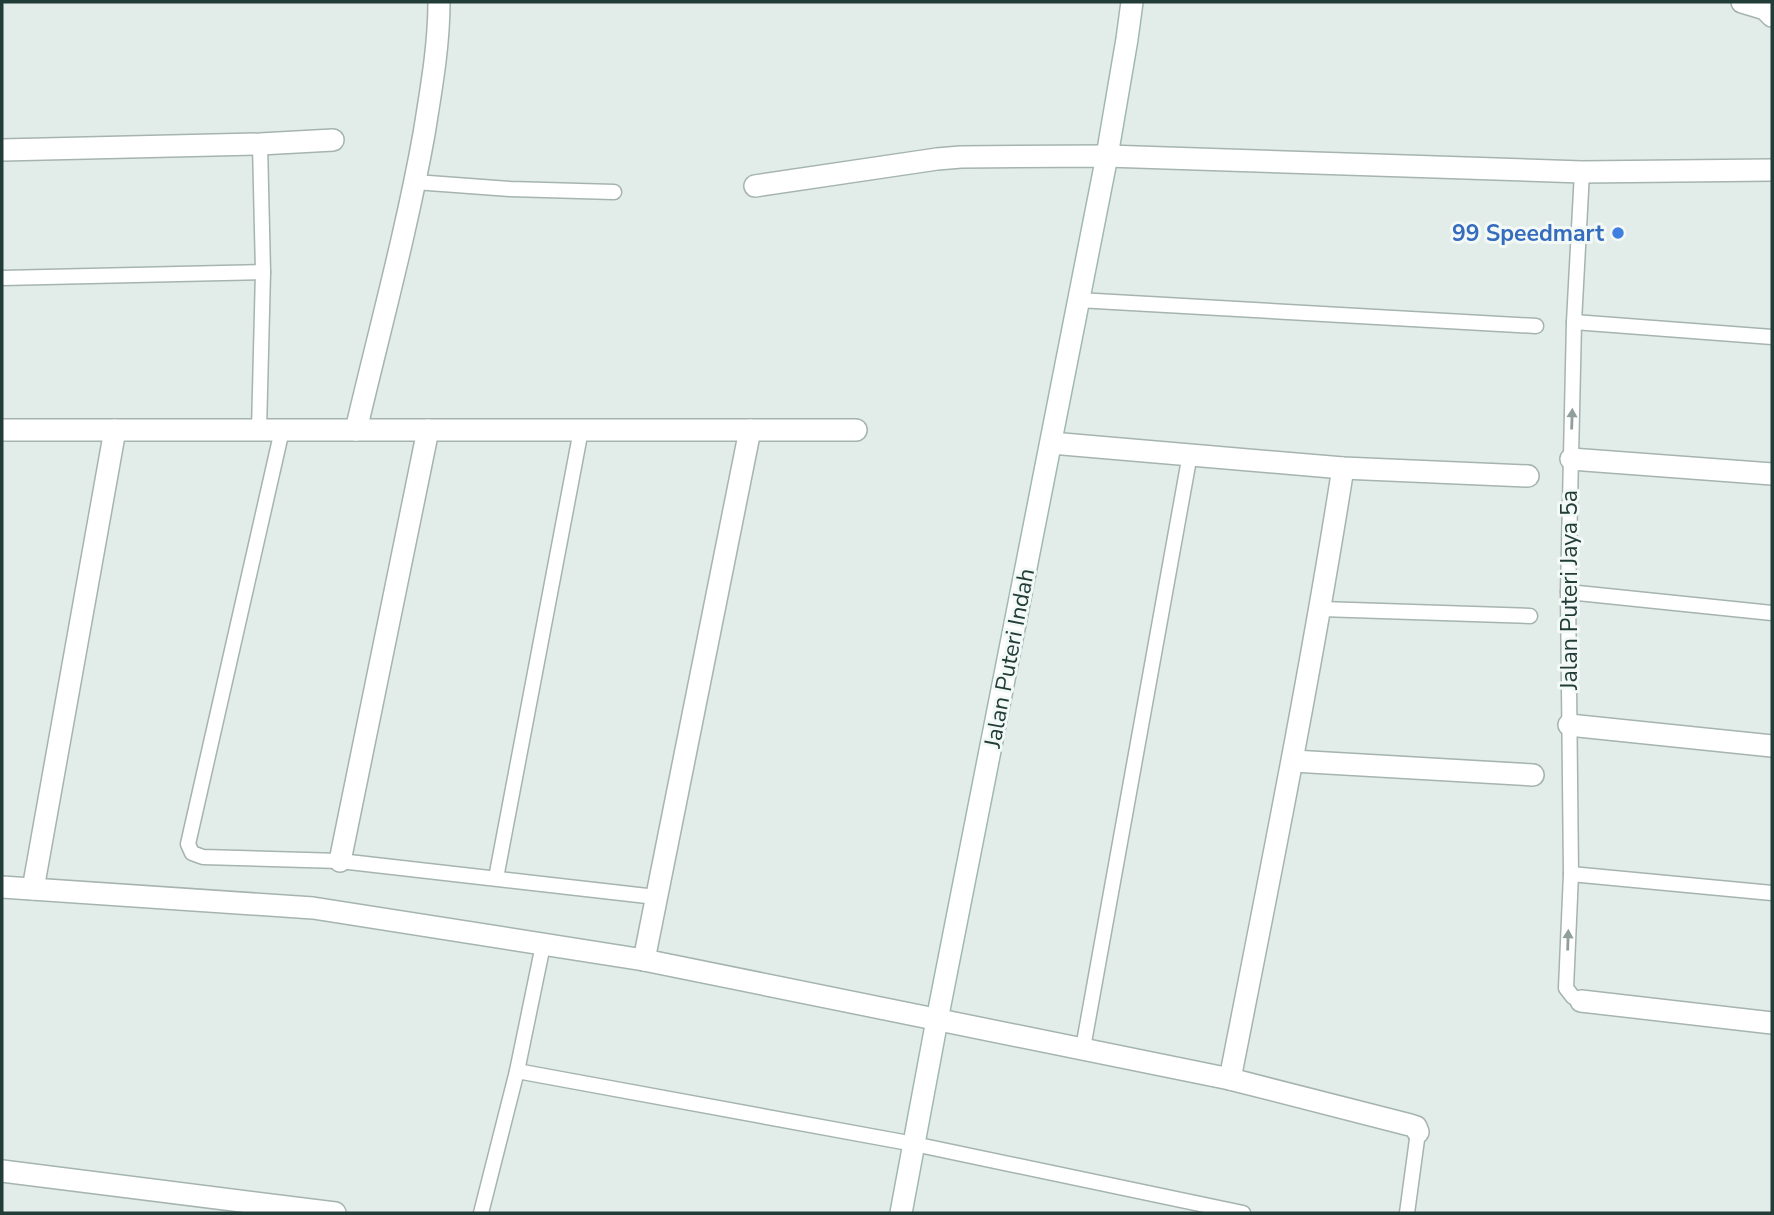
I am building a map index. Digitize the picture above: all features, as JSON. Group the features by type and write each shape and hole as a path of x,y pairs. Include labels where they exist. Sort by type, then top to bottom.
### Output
{"street":[{"path":"356,430 415,182 433,78 439,2"},
{"name":"Jalan Puteri Indah","path":"901,1213 1107,156 1132,2"},
{"path":"1742,2 1767,9"},
{"path":"2,150 333,140"},
{"path":"755,186 937,159 1107,156 1582,172 1772,170"},
{"path":"2,430 856,430"},
{"path":"33,890 115,430"},
{"path":"340,861 428,430"},
{"path":"644,960 750,430"},
{"path":"1051,443 1343,468 1528,476"},
{"path":"1571,459 1772,474"},
{"path":"1230,1079 1293,761 1343,468"},
{"path":"1569,725 1772,746"},
{"path":"1293,761 1533,775"},
{"path":"2,887 313,908 644,960 1230,1079 1416,1126 1418,1132"},
{"path":"1581,1002 1772,1023"},
{"path":"2,1171 335,1213"}],"lane":[{"path":"259,430 262,272 260,144"},
{"name":"Jalan Puteri Jaya 5a","path":"1581,1002 1566,988 1570,874 1568,592 1574,322 1582,172"},
{"path":"415,182 510,189 614,192"},
{"path":"2,278 262,272"},
{"path":"1079,300 1536,326"},
{"path":"1574,322 1772,337"},
{"path":"282,430 188,844 192,853 203,857 340,861 656,897"},
{"path":"496,878 581,430"},
{"path":"1083,1048 1190,454"},
{"path":"1568,592 1772,613"},
{"path":"1321,609 1530,617"},
{"path":"1570,874 1772,893"},
{"path":"481,1213 517,1071 542,946"},
{"path":"517,1071 914,1144 1243,1213"},
{"path":"1407,1213 1418,1132"}],"place":[{"name":"99 Speedmart","path":"1618,233"}]}
